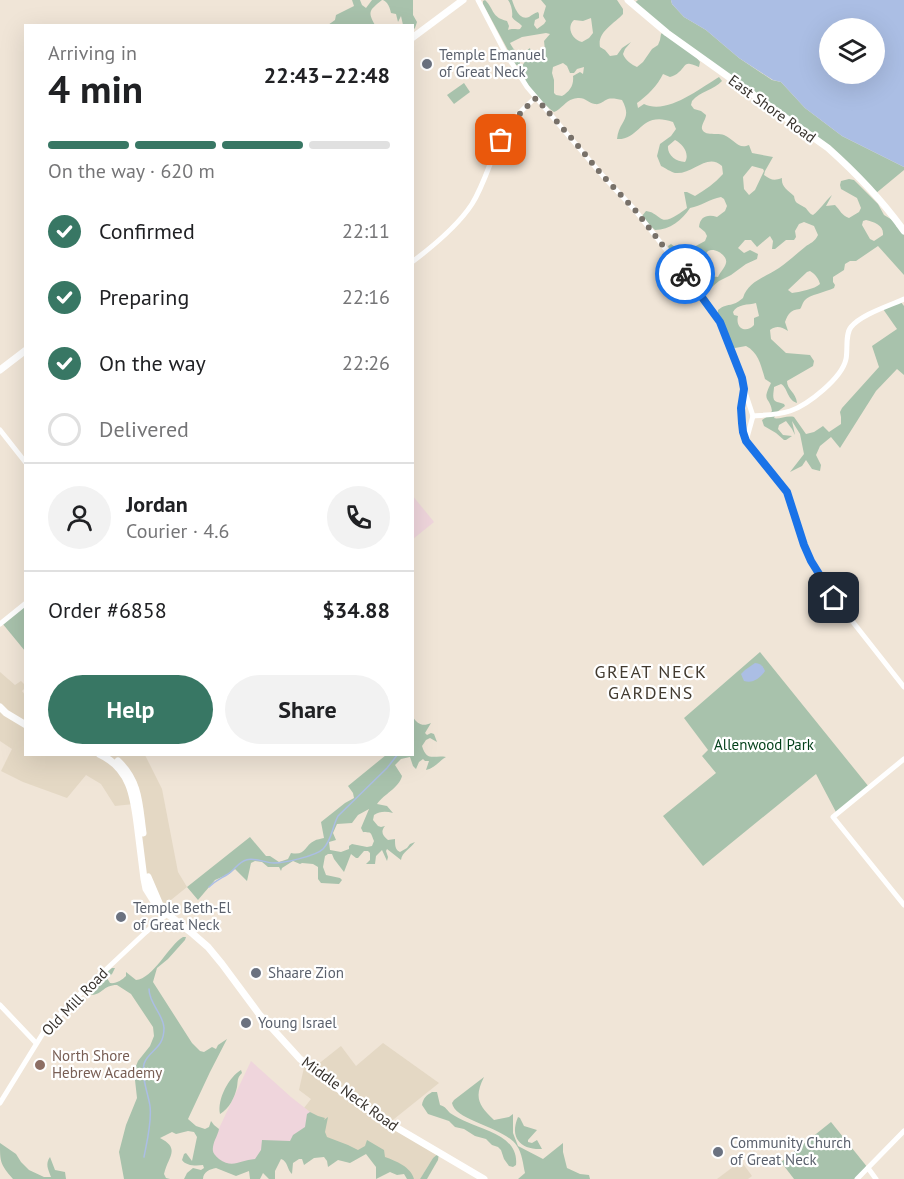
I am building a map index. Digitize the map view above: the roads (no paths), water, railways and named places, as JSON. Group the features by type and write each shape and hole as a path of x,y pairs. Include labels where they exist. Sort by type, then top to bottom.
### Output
{"main road":[{"path":"414,37 463,0"},
{"name":"East Shore Road","path":"628,0 667,33 828,148 868,187 904,231"},
{"path":"0,370 24,352"},
{"path":"2,710 24,724"},
{"name":"Middle Neck Road","path":"102,756 116,764 131,789 144,879 152,900 205,944 259,1014 300,1059 376,1116 484,1179"},
{"name":"Middle Neck Road","path":"112,756 126,769 135,785 140,808 147,876 161,908"}],"street":[{"path":"478,0 506,54 527,87 635,210 718,318 742,378 753,416 746,441"},
{"path":"414,260 468,210 478,195 495,151 507,128 518,114 536,98"},
{"path":"753,416 792,410 826,388 844,366 847,358 848,333 852,326 872,313 904,299"},
{"path":"744,389 741,408 746,441 787,492 811,561 834,598 904,687"},
{"path":"0,430 24,460"},
{"path":"0,624 24,605"},
{"path":"904,759 833,817 904,904"},
{"name":"Old Mill Road","path":"0,1102 45,1030 67,1006 167,914"},
{"path":"0,1005 36,1043"},
{"path":"857,1179 904,1131"},
{"path":"868,1168 876,1179"}],"water":[{"path":"671,0 904,0 904,167 842,136 805,108 781,82 773,80 739,58 706,30 684,17"},
{"path":"755,663 761,665 765,671 756,680 744,681 741,674"}],"waterway":[{"path":"209,887 246,860 279,863 319,852 328,842 338,816 396,756"},
{"path":"144,1157 150,1112 143,1069 146,1059 159,1045 164,1028 149,989"}],"place":[{"name":"Temple Emanuel of Great Neck","path":"427,64"},
{"name":"Temple Beth-El of Great Neck","path":"121,917"},
{"name":"Shaare Zion","path":"256,973"},
{"name":"Young Israel","path":"246,1023"},
{"name":"North Shore Hebrew Academy","path":"40,1065"},
{"name":"Community Church of Great Neck","path":"718,1152"}],"district":[{"name":"GREAT NECK GARDENS","path":"651,682"}],"park label":[{"name":"Allenwood Park","path":"764,745"}]}
